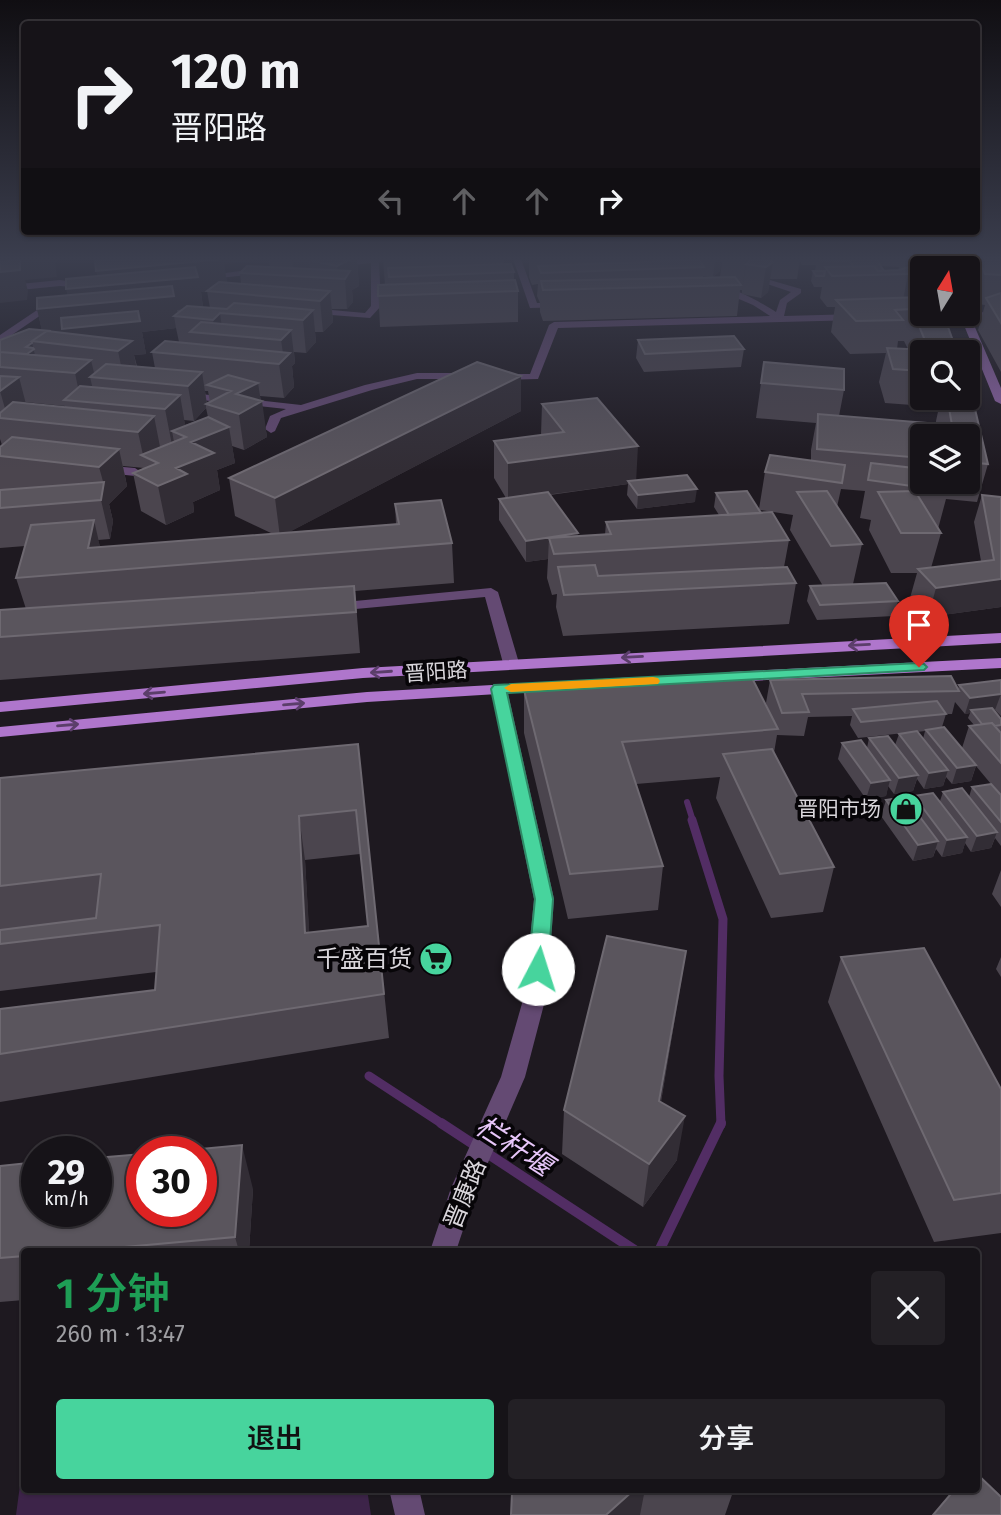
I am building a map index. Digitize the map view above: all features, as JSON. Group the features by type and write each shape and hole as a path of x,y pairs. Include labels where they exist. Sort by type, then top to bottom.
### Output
{"main road":[{"name":"晋阳路","path":"0,707 363,673 1001,638"},
{"path":"715,678 1001,663"},
{"name":"晋阳路","path":"0,732 367,697 661,681"}],"street":[{"path":"0,340 15,330"},
{"path":"271,429 276,416 369,387 417,376 534,377 552,330"},
{"path":"971,330 1001,401"},
{"path":"164,393 301,407"},
{"path":"81,467 135,472"},
{"path":"325,608 491,592 511,663"},
{"name":"晋康路","path":"444,1248 464,1188 513,1077 536,993 544,899 499,689"},
{"path":"405,1493 410,1515"}],"shaded area":[{"path":"20,1485 21,1493 368,1493 371,1515 16,1515"}],"building":[{"path":"27,330 51,331 32,341 26,347 34,349 27,354 0,352 0,340"},
{"path":"193,330 291,330 281,340 190,332"},
{"path":"921,330 949,330 953,340 925,340"},
{"path":"47,331 132,341 118,351 32,341"},
{"path":"734,336 744,349 645,354 638,340"},
{"path":"165,341 290,353 279,364 152,352"},
{"path":"887,348 910,349 910,370 893,369"},
{"path":"0,352 91,360 75,373 0,367"},
{"path":"477,362 521,376 275,498 229,478"},
{"path":"764,362 844,369 844,390 761,383"},
{"path":"106,364 202,372 188,386 90,377"},
{"path":"228,375 258,383 236,394 262,401 239,414 206,404 231,391 207,385"},
{"path":"0,376 19,377 0,391"},
{"path":"80,386 180,395 165,409 64,400"},
{"path":"597,398 638,446 508,463 494,441 564,432 542,404"},
{"path":"13,402 154,416 138,432 0,418 0,413"},
{"path":"949,410 975,410 979,424 952,424"},
{"path":"818,414 940,424 910,424 910,457 817,449"},
{"path":"208,417 229,427 191,442 214,453 176,468 187,474 158,486 133,473 158,463 141,455 186,437 172,431"},
{"path":"980,430 988,464 980,463"},
{"path":"12,437 119,449 99,467 0,456 0,447"},
{"path":"770,455 845,465 842,483 765,472"},
{"path":"871,463 910,468 910,486 868,480"},
{"path":"687,475 697,489 638,495 628,481"},
{"path":"104,482 101,500 0,508 0,490"},
{"path":"747,491 761,513 729,515 716,493"},
{"path":"827,491 862,544 831,546 797,492"},
{"path":"910,491 910,494 917,494 941,533 901,533 878,492"},
{"path":"548,492 578,533 526,541 499,499"},
{"path":"982,495 1001,497 1001,579 936,588 918,569 994,560"},
{"path":"441,500 452,543 16,578 31,525 94,520 88,548 399,524 395,504"},
{"path":"772,512 789,540 554,554 549,538 611,534 606,522"},
{"path":"595,565 598,576 787,567 796,583 564,595 558,567"},
{"path":"886,583 898,601 820,605 810,586"},
{"path":"354,586 356,612 0,637 0,610"},
{"path":"749,672 778,729 622,742 663,866 570,874 524,690"},
{"path":"951,676 959,691 802,694 809,712 782,713 770,680"},
{"path":"1001,680 1001,694 970,698 959,685"},
{"path":"937,701 946,714 861,722 853,709"},
{"path":"992,708 1001,719 1001,725 982,724 971,710"},
{"path":"992,723 1001,733 1001,763 969,726"},
{"path":"944,727 976,765 957,768 926,730"},
{"path":"917,731 948,770 929,773 899,734"},
{"path":"888,736 918,775 899,778 869,738"},
{"path":"861,740 890,780 871,783 842,743"},
{"path":"358,744 384,994 0,1054 0,1009 155,990 160,925 0,944 0,930 96,918 101,874 0,886 0,778","holes":["356,810 368,926 305,933 299,816"]},
{"path":"772,749 834,867 780,874 723,754"},
{"path":"991,784 1001,795 1001,822 972,787"},
{"path":"962,788 997,832 977,836 943,792"},
{"path":"933,793 967,837 947,840 914,796"},
{"path":"905,797 938,841 918,845 886,800"},
{"path":"607,936 686,951 659,1101 685,1116 649,1164 564,1110"},
{"path":"924,948 1001,1089 1001,1193 954,1200 841,957"},
{"path":"242,1145 235,1237 113,1248 21,1248 21,1256 0,1258 0,1166 21,1164 21,1227 112,1227 112,1157 126,1155 126,1227 217,1227 217,1147"},
{"path":"980,1477 1001,1497 1001,1515 933,1515 952,1493 980,1493"},
{"path":"512,1493 631,1493 606,1515 511,1515"}],"waterway":[{"path":"687,802 693,821"},
{"path":"692,820 723,919 719,1076 721,1123"},
{"name":"栏杆堰","path":"369,1076 444,1125"},
{"name":"栏杆堰","path":"441,1123 631,1248"},
{"path":"660,1248 721,1123"}],"slow traffic":[{"path":"511,688 653,681"}],"place":[{"name":"晋阳市场","path":"906,809"},
{"name":"千盛百货","path":"436,959"}],"route":[{"path":"538,969 544,899 499,689 919,667"}]}
